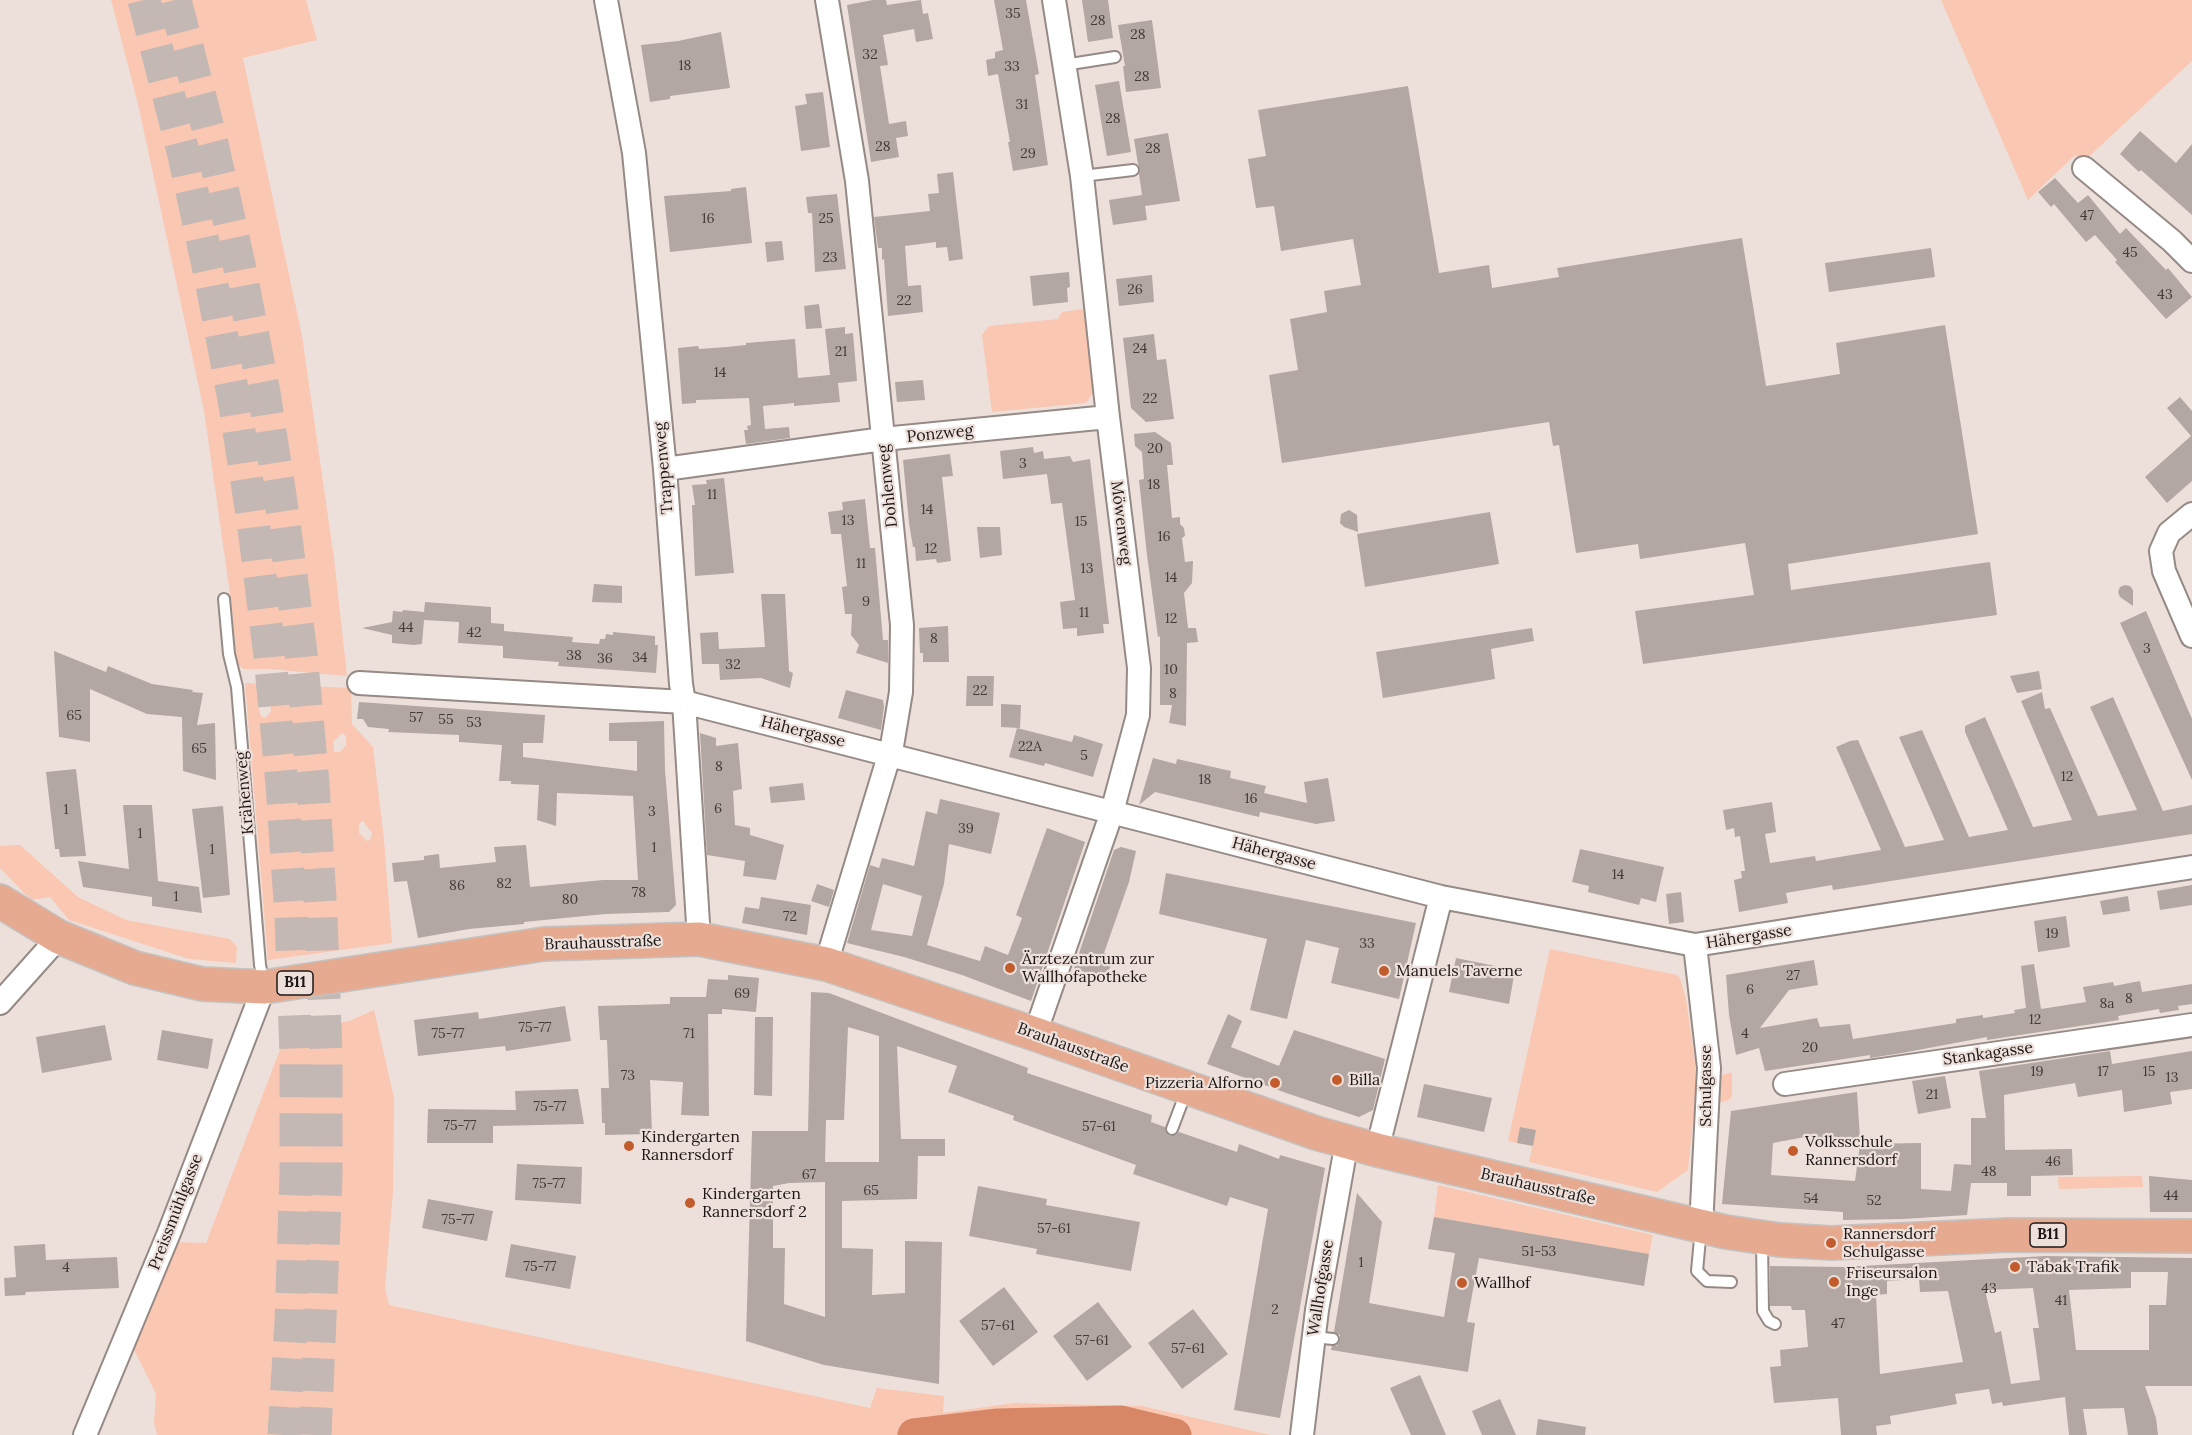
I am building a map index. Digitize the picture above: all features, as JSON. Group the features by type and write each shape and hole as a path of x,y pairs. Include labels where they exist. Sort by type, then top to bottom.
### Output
{"main road":[{"name":"Brauhausstraße","path":"0,901 59,937 135,968 202,984 264,987 544,944 699,939 826,964 1035,1034 1187,1089 1362,1146 1701,1227 1762,1238 1831,1243 2009,1234 2192,1236"}],"street":[{"name":"Trappenweg","path":"606,0 634,153 665,469 684,702 699,939"},
{"name":"Dohlenweg","path":"826,964 889,755 901,692 902,625 857,181 827,0"},
{"name":"Möwenweg","path":"1035,1034 1112,812 1138,715 1139,668 1108,417 1082,176 1054,0"},
{"path":"2084,168 2172,241 2192,261"},
{"name":"Ponzweg","path":"665,469 884,439 1108,417"},
{"path":"2192,514 2169,533 2162,546 2161,564 2192,636"},
{"name":"Hähergasse","path":"359,682 684,702 1441,897 1695,945 2192,867"},
{"name":"Wallhofgasse","path":"1302,1435 1362,1146 1441,897"},
{"path":"0,1003 59,937"},
{"name":"Schulgasse","path":"1695,945 1709,1068 1701,1227"},
{"name":"Preissmühlgasse","path":"85,1435 169,1233 264,987"},
{"name":"Stankagasse","path":"1785,1083 2192,1025"}],"lane":[{"path":"1065,65 1115,57"},
{"path":"1082,176 1133,170"},
{"name":"Krähenweg","path":"224,599 229,654 237,687 260,965 264,987"},
{"path":"1172,1129 1187,1089"},
{"path":"1701,1227 1697,1271 1707,1281 1731,1282"},
{"path":"1762,1238 1763,1311 1769,1321 1775,1324"}],"shaded area":[{"path":"111,0 306,0 317,40 243,58 302,336 334,558 347,676 244,669 239,666 204,411 138,104"},
{"path":"1941,0 2192,0 2192,61 2084,161 2075,155 2028,200"},
{"path":"1084,309 1093,393 1086,403 992,412 982,335 989,326 1058,319 1062,312"},
{"path":"245,683 351,688 352,724 373,747 384,840 392,943 268,960","holes":["266,698 270,702 271,711 266,718 261,716 258,706 262,699","342,733 346,736 346,745 340,752 334,752 333,742","363,821 372,833 370,840 367,841 359,833 359,824"]},
{"path":"20,845 78,897 126,920 230,939 237,947 236,963 189,959 69,920 50,897 31,900 0,868 0,846"},
{"path":"1550,949 1677,975 1680,978 1686,999 1695,1062 1696,1090 1688,1170 1657,1192 1529,1162 1536,1130 1521,1127 1517,1143 1508,1141"},
{"path":"374,1010 394,1098 393,1191 385,1288 389,1305 870,1408 877,1388 944,1396 943,1413 1014,1403 1142,1406 1271,1435 157,1435 154,1423 156,1394 132,1346 170,1242 206,1243 291,1021 302,1017 326,1024 338,1023 349,1021"},
{"path":"1732,1072 1732,1096 1729,1100 1718,1103 1720,1076"},
{"path":"2142,1176 2143,1187 2059,1189 2058,1177"},
{"path":"1438,1185 1653,1235 1649,1254 1434,1217"}],"building":[{"path":"886,0 887,5 921,0 923,14 928,13 933,39 916,42 914,29 883,35 888,65 880,66 889,124 906,121 908,136 896,138 899,157 871,162 847,5"},
{"path":"994,0 1026,0 1039,74 1035,75 1048,165 1013,171 998,74 988,76 986,60 995,58 995,52 1003,50"},
{"path":"1082,0 1108,0 1113,38 1088,42"},
{"path":"1152,20 1161,88 1126,92 1123,66 1125,66 1118,25"},
{"path":"721,32 730,88 670,96 670,99 650,102 641,45 678,41"},
{"path":"1119,81 1131,152 1107,156 1095,85"},
{"path":"1408,86 1439,273 1489,265 1492,288 1559,277 1557,268 1742,238 1766,386 1840,374 1836,343 1945,325 1978,534 1788,564 1791,590 1990,562 1997,615 1643,664 1635,611 1754,595 1745,543 1640,559 1638,544 1576,553 1559,445 1553,446 1549,422 1282,463 1269,375 1298,370 1290,319 1327,312 1324,291 1361,285 1353,239 1281,251 1274,206 1256,208 1248,159 1266,156 1258,110"},
{"path":"823,92 830,147 801,151 795,106 807,104 805,94"},
{"path":"2140,131 2176,163 2192,144 2192,215 2120,154"},
{"path":"1168,133 1180,201 1145,206 1147,220 1113,225 1109,200 1142,195 1134,139"},
{"path":"953,172 963,259 949,261 947,247 936,248 936,242 905,246 908,286 921,285 923,312 888,316 884,259 882,260 882,248 878,248 874,217 930,211 928,194 939,193 937,174"},
{"path":"2055,178 2078,203 2088,195 2120,234 2126,228 2166,270 2168,268 2192,297 2166,319 2115,262 2117,260 2095,235 2086,242 2054,204 2051,207 2038,192"},
{"path":"746,187 752,243 670,252 664,196 731,191 731,189"},
{"path":"837,194 846,269 815,272 812,213 808,213 806,197"},
{"path":"782,241 784,260 767,262 765,242"},
{"path":"1931,248 1935,277 1829,292 1825,263"},
{"path":"1069,272 1068,302 1033,306 1030,276"},
{"path":"1152,275 1154,302 1119,306 1116,279"},
{"path":"819,304 822,328 806,329 804,306"},
{"path":"845,327 845,334 853,333 857,381 838,383 840,402 763,406 765,429 789,427 790,438 746,444 744,430 748,430 747,426 751,425 749,398 696,400 696,403 682,404 678,348 727,347 795,339 798,378 830,375 825,329"},
{"path":"1154,334 1157,360 1166,359 1174,419 1146,422 1131,408 1123,338"},
{"path":"923,380 925,400 897,402 895,382"},
{"path":"2180,397 2192,411 2192,481 2167,503 2145,477 2191,436 2167,408"},
{"path":"1155,432 1171,443 1173,465 1167,465 1172,518 1180,517 1180,524 1184,528 1185,536 1182,538 1185,562 1193,561 1192,583 1184,593 1188,628 1196,628 1198,642 1187,643 1186,726 1169,723 1172,705 1160,705 1160,636 1158,637 1139,480 1144,479 1142,452 1135,446 1134,434"},
{"path":"1033,447 1034,453 1043,451 1044,459 1070,456 1073,462 1090,459 1109,624 1103,624 1104,633 1077,636 1077,628 1063,629 1060,602 1075,600 1062,503 1051,504 1047,474 1003,479 1000,451"},
{"path":"950,454 953,476 942,477 951,561 937,563 936,559 916,561 909,523 903,460"},
{"path":"724,478 734,573 695,576 692,505 695,505 692,485 707,484 706,480"},
{"path":"865,499 870,548 875,548 883,640 888,640 888,663 856,653 859,645 851,635 852,614 845,614 842,587 847,586 841,534 831,534 828,512 843,510 842,502"},
{"path":"1349,510 1357,515 1358,532 1340,523 1341,514"},
{"path":"1490,512 1499,564 1365,587 1357,534"},
{"path":"977,527 1000,527 1002,555 980,558"},
{"path":"594,584 622,586 622,603 592,602"},
{"path":"2130,586 2133,590 2133,606 2120,597 2118,592 2120,587"},
{"path":"761,594 785,594 789,671 793,673 790,688 761,678 720,680 719,664 702,664 700,633 718,632 719,649 765,647"},
{"path":"425,602 491,607 491,623 504,624 504,631 573,637 572,642 599,644 600,639 605,639 606,634 613,635 613,632 655,636 655,645 658,645 656,673 558,666 559,662 503,658 503,646 458,643 459,622 424,620 422,644 414,645 392,643 392,635 362,628 392,622 393,611 424,612"},
{"path":"2146,611 2192,719 2192,780 2120,623"},
{"path":"948,626 949,662 923,662 923,653 920,653 919,628"},
{"path":"1532,628 1534,641 1491,649 1495,679 1383,698 1376,652"},
{"path":"54,651 106,672 108,666 152,684 203,693 197,725 215,723 216,780 183,771 182,717 147,714 90,689 90,742 59,737"},
{"path":"2039,671 2042,689 2017,693 2010,676"},
{"path":"967,676 994,676 993,706 966,706"},
{"path":"846,690 883,700 881,730 838,718"},
{"path":"2042,692 2045,709 2050,708 2098,816 2137,810 2090,707 2113,697 2163,811 2192,805 2192,834 1833,890 1832,885 1786,893 1788,903 1739,912 1734,880 1742,878 1741,871 1745,871 1740,836 1735,837 1734,828 1726,830 1723,810 1772,802 1776,832 1765,834 1770,863 1815,856 1816,861 1881,850 1836,747 1850,741 1858,740 1905,847 1944,840 1899,737 1922,730 1969,837 2008,830 1965,732 1965,726 1985,717 2033,827 2072,820 2021,701"},
{"path":"359,702 545,715 543,743 523,743 523,757 637,771 637,741 609,741 609,723 664,721 665,770 676,905 669,912 605,914 524,922 524,924 469,929 418,938 407,881 394,882 392,863 424,860 424,856 439,854 440,868 496,862 494,847 526,845 530,887 603,880 638,880 633,796 557,793 556,826 537,820 539,785 499,781 502,745 459,742 459,735 388,732 389,729 368,727 363,719 357,719"},
{"path":"1001,704 1021,705 1020,728 1001,727"},
{"path":"1017,728 1072,742 1074,735 1103,744 1093,777 1045,763 1044,766 1009,757"},
{"path":"700,733 716,738 716,746 738,743 742,789 733,791 735,825 750,828 750,835 784,845 776,880 743,876 745,861 707,855"},
{"path":"1153,758 1176,764 1177,759 1231,771 1230,778 1266,786 1264,793 1307,803 1304,782 1328,778 1335,821 1316,824 1260,812 1259,817 1155,792 1139,805"},
{"path":"76,769 86,856 60,857 59,849 55,849 46,772"},
{"path":"803,783 805,800 771,803 769,787"},
{"path":"940,799 1000,813 991,854 949,844 944,884 927,945 980,961 985,946 1008,955 1022,918 1016,915 1047,828 1085,842 1031,1001 962,975 847,943 870,865 879,868 882,858 914,866 926,811 937,814","holes":["883,884 922,896 912,936 871,930"]},
{"path":"123,805 152,805 158,881 199,887 202,913 152,906 152,897 83,887 78,861 129,869"},
{"path":"223,806 230,895 203,898 192,809"},
{"path":"1121,847 1136,851 1129,882 1104,953 1114,957 1105,980 1074,968 1114,850"},
{"path":"1580,849 1664,867 1656,902 1641,898 1639,905 1588,892 1589,886 1572,882"},
{"path":"1166,873 1416,923 1399,999 1331,983 1339,948 1306,940 1287,1019 1250,1010 1267,939 1159,914"},
{"path":"817,884 834,890 829,907 811,901"},
{"path":"2192,885 2192,905 2160,910 2157,891"},
{"path":"1681,892 1684,922 1669,924 1666,894"},
{"path":"2128,896 2130,911 2103,915 2100,901"},
{"path":"761,897 811,905 807,935 742,923 745,907 759,909"},
{"path":"2066,916 2070,947 2038,952 2034,921"},
{"path":"1456,958 1515,970 1509,1004 1449,992"},
{"path":"1814,960 1818,985 1789,990 1760,1028 1817,1018 1820,1027 1850,1024 1853,1039 1956,1023 1956,1019 2015,1013 2014,1010 2026,1008 2021,966 2034,964 2041,1009 2086,1002 2083,987 2113,982 2114,986 2140,981 2142,992 2192,984 2192,1004 2178,1006 2179,1010 2160,1013 2159,1009 2118,1016 2119,1020 1987,1040 1987,1037 1870,1058 1870,1055 1765,1071 1759,1048 1736,1055 1729,1015 1726,975"},
{"path":"728,975 759,978 756,1012 722,1009 722,1014 708,1014 709,1116 681,1115 683,1082 650,1080 652,1134 605,1135 605,1123 602,1123 601,1088 609,1088 607,1040 600,1040 598,1006 670,1004 670,997 706,997 708,979 728,980"},
{"path":"811,992 829,993 1028,1068 1027,1073 1152,1115 1151,1122 1165,1127 1166,1133 1170,1136 1179,1132 1237,1152 1239,1144 1279,1159 1280,1155 1325,1168 1280,1418 1234,1410 1268,1209 1230,1197 1227,1206 1133,1174 1136,1165 1013,1120 1014,1116 948,1092 957,1066 897,1046 901,1139 945,1139 945,1156 918,1156 917,1199 842,1201 842,1248 873,1249 872,1295 905,1293 905,1241 942,1242 939,1384 824,1365 746,1341 752,1131 808,1131","holes":["848,1027 879,1036 879,1162 825,1162 826,1120 844,1120","825,1182 825,1317 784,1304 785,1248 773,1248 773,1186"]},
{"path":"565,1006 571,1041 506,1051 505,1046 418,1056 414,1020 478,1012 479,1019"},
{"name":"Billa","path":"1228,1014 1242,1021 1231,1047 1279,1066 1294,1030 1385,1059 1373,1110 1359,1117 1207,1064"},
{"path":"755,1017 773,1017 772,1096 754,1095"},
{"path":"105,1025 112,1060 42,1073 36,1037"},
{"path":"162,1030 213,1039 208,1069 157,1060"},
{"path":"2110,1051 2112,1064 2192,1051 2192,1089 2170,1092 2172,1104 2124,1112 2122,1090 2078,1097 2075,1083 2004,1095 2005,1150 2072,1149 2073,1175 2031,1176 2031,1196 2007,1196 2007,1183 1971,1183 1967,1215 1903,1219 1843,1220 1843,1212 1722,1204 1731,1111 1857,1092 1860,1138 1817,1146 1815,1135 1773,1143 1771,1175 1855,1181 1860,1144 1921,1143 1921,1189 1951,1191 1954,1164 1971,1165 1971,1118 1986,1118 1979,1071"},
{"path":"1945,1076 1951,1108 1918,1114 1912,1081"},
{"path":"1424,1084 1492,1098 1484,1132 1417,1117"},
{"path":"578,1089 584,1124 493,1126 493,1143 427,1143 428,1109 516,1110 515,1091"},
{"path":"1520,1127 1536,1130 1533,1146 1517,1143"},
{"path":"517,1164 582,1167 581,1204 515,1200"},
{"path":"2149,1176 2192,1180 2192,1212 2150,1212"},
{"path":"978,1186 1047,1199 1046,1205 1140,1222 1131,1271 1036,1254 1037,1249 969,1236"},
{"path":"1357,1193 1382,1222 1369,1303 1444,1317 1455,1253 1428,1249 1434,1217 1649,1254 1644,1286 1479,1258 1467,1322 1475,1323 1468,1372 1331,1350 1332,1346 1337,1346 1340,1340 1340,1335 1334,1332"},
{"path":"428,1199 493,1211 487,1241 422,1228"},
{"path":"45,1244 46,1260 117,1257 119,1288 26,1292 25,1295 5,1296 4,1278 16,1277 14,1246"},
{"path":"511,1244 576,1256 570,1289 505,1277"},
{"path":"2046,1256 2192,1258 2192,1386 2145,1386 2156,1418 2158,1435 2128,1435 2124,1408 2083,1409 2087,1435 2069,1435 2065,1397 2003,1406 2002,1402 1992,1404 1989,1389 1955,1394 1957,1404 1890,1416 1891,1424 1876,1426 1877,1435 1841,1435 1838,1398 1774,1403 1770,1367 1781,1366 1780,1350 1808,1347 1805,1310 1792,1310 1791,1306 1770,1306 1770,1266 1843,1267","holes":["2131,1272 2168,1272 2166,1305 2149,1305 2149,1350 2076,1350 2069,1290 2131,1288","1919,1279 1920,1292 1948,1291 1963,1362 1880,1374 1876,1295 1887,1294 1887,1281","2033,1288 2039,1328 2033,1328 2040,1380 2011,1384 2001,1331 1995,1333 1985,1290"]},
{"path":"1004,1287 1038,1332 993,1366 959,1321"},
{"path":"1098,1302 1132,1347 1087,1381 1053,1336"},
{"path":"1193,1309 1228,1354 1182,1389 1148,1343"},
{"path":"1420,1375 1446,1435 1411,1435 1390,1388"},
{"path":"1500,1399 1516,1435 1482,1435 1472,1411"},
{"path":"1538,1419 1586,1427 1585,1435 1536,1435"}],"waterway":[{"path":"914,1435 998,1425 1121,1422 1175,1435"}],"tunnel":[{"path":"144,0 184,155 234,399 253,520 270,656 291,916 296,1055 296,1175 284,1435"},
{"path":"175,0 213,148 264,393 301,653 313,783 326,1055 326,1177 315,1435"}],"place":[{"name":"Ärztezentrum zur Wallhofapotheke","path":"1010,968"},
{"name":"Manuels Taverne","path":"1384,971"},
{"name":"Billa","path":"1337,1080"},
{"name":"Pizzeria Alforno","path":"1275,1083"},
{"name":"Kindergarten Rannersdorf","path":"629,1146"},
{"name":"Volksschule Rannersdorf","path":"1793,1151"},
{"name":"Kindergarten Rannersdorf 2","path":"690,1203"},
{"name":"Rannersdorf Schulgasse","path":"1831,1243"},
{"name":"Tabak Trafik","path":"2015,1267"},
{"name":"Friseursalon Inge","path":"1834,1282"},
{"name":"Wallhof","path":"1462,1283"}]}
